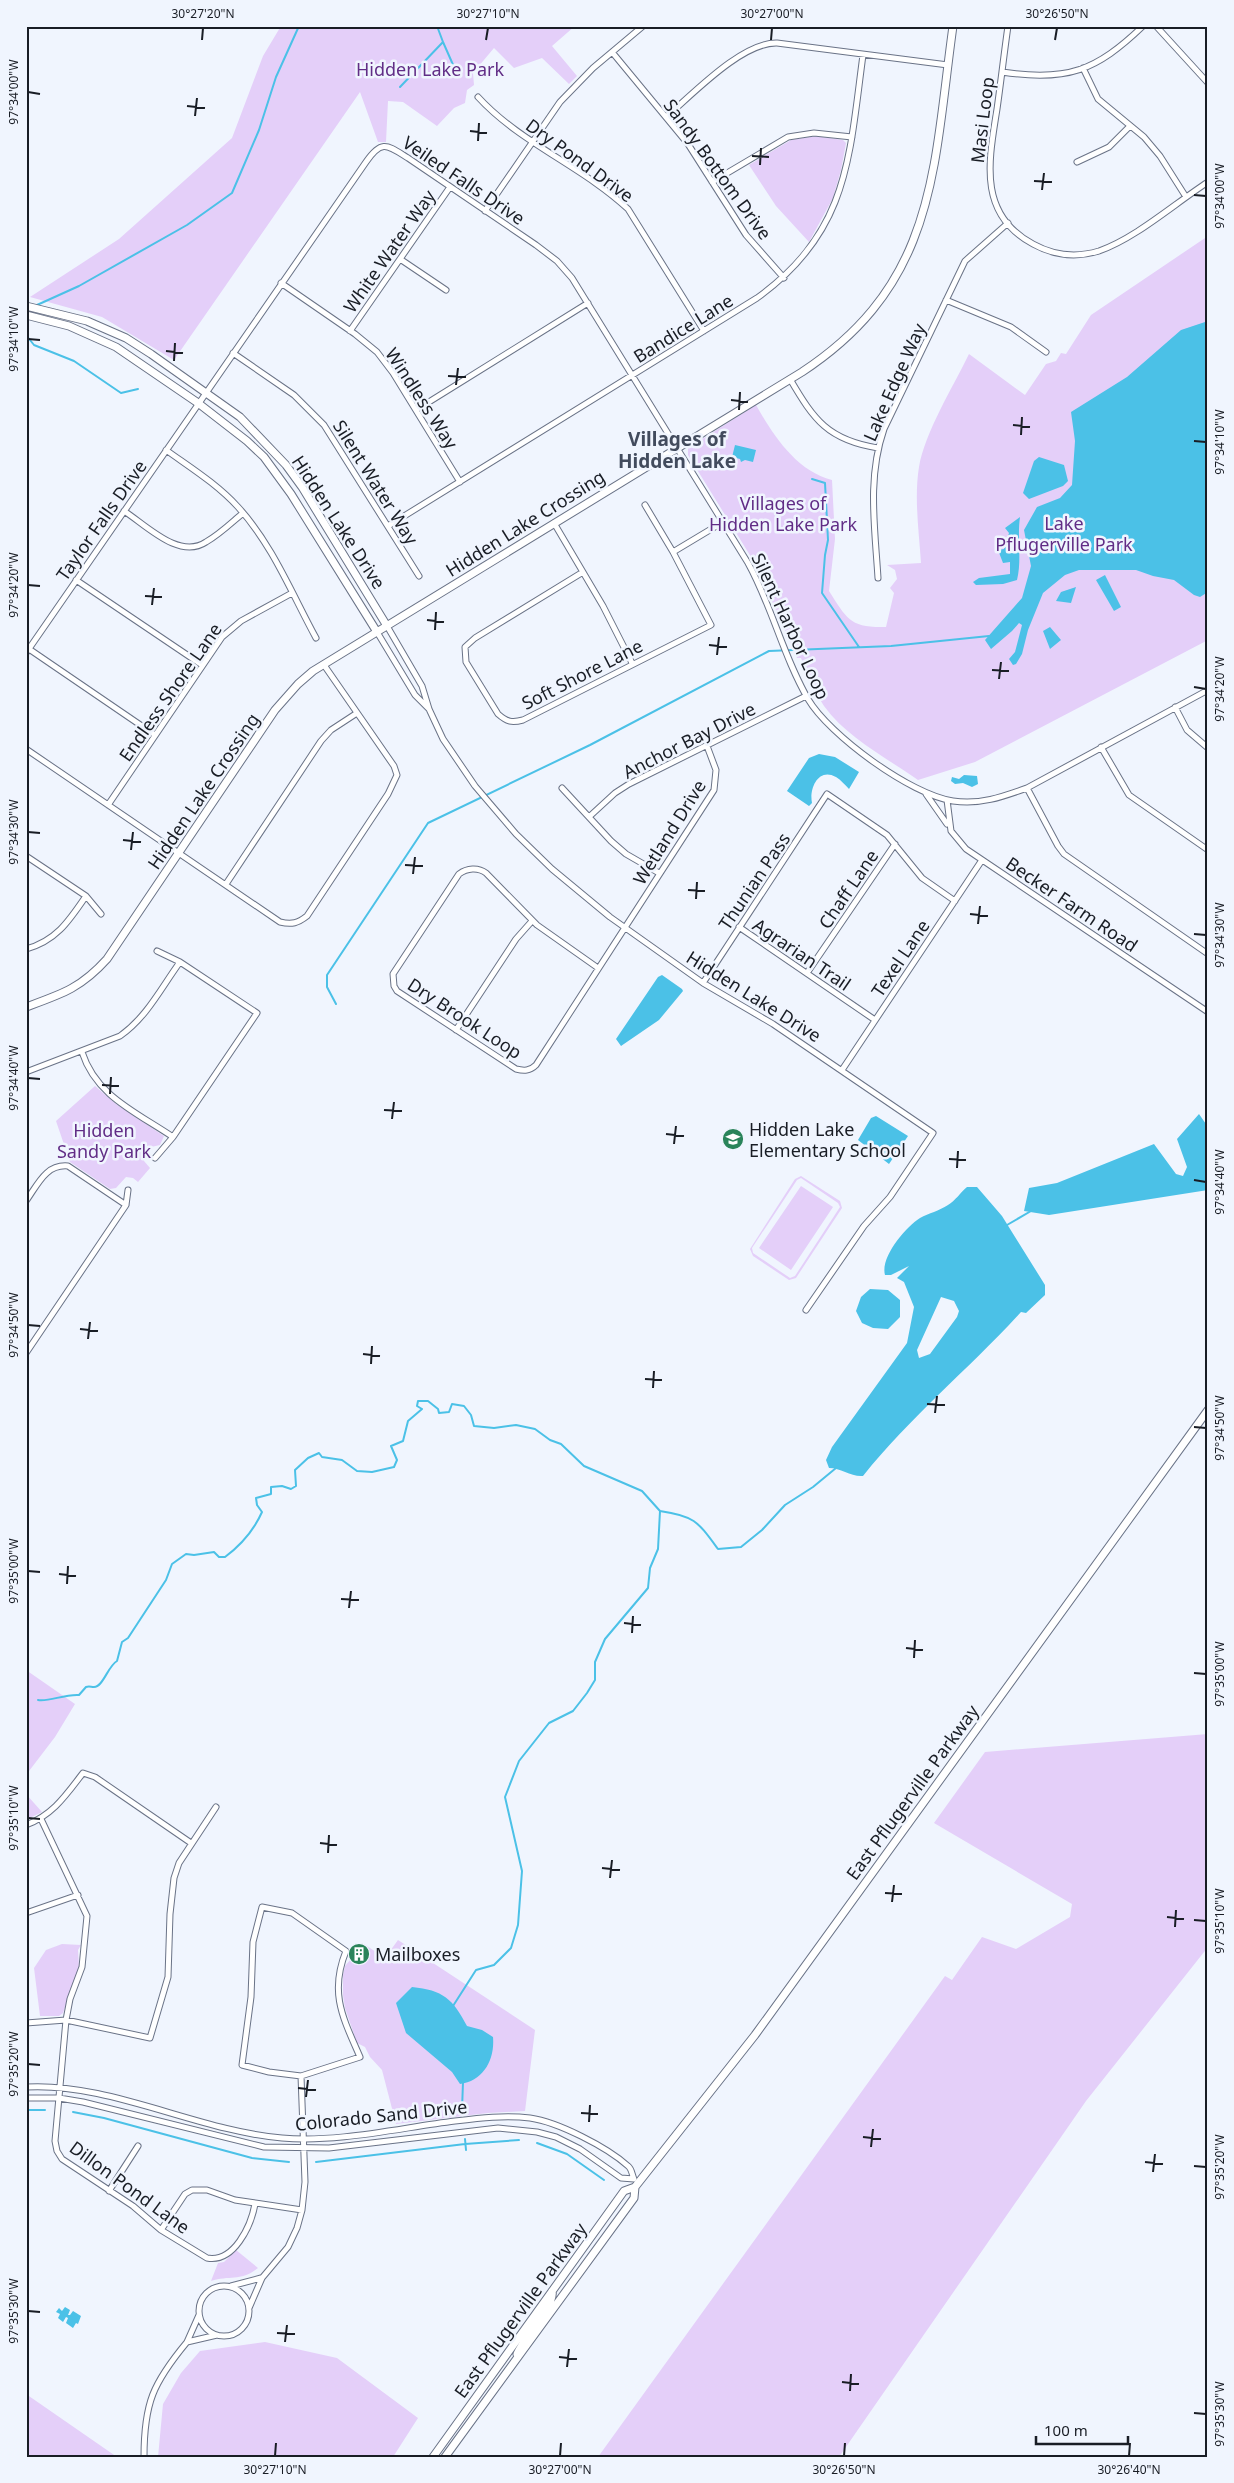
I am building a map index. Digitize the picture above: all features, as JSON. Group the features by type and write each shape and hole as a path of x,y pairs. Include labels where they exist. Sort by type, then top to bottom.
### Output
{"street":[{"path":"485,211 532,141 570,90 643,26"},
{"name":"Hidden Lake Crossing","path":"26,1007 77,987 91,977 107,959 275,710 298,684 324,665 377,632 790,379 830,351 860,324 895,278 913,244 931,184 953,26"},
{"name":"Masi Loop","path":"1008,26 989,168 993,198 1008,223 1025,240 1056,253 1080,255 1100,250 1117,242 1208,182"},
{"path":"1002,72 1025,76 1052,76 1083,68 1118,50 1143,26"},
{"path":"1156,26 1208,82"},
{"path":"666,117 746,51 763,44 778,42 948,65"},
{"name":"Sandy Bottom Drive","path":"612,52 688,144 746,235 784,278"},
{"name":"Bandice Lane","path":"388,526 757,298 784,278 814,243 834,209 846,174 864,54"},
{"path":"1083,68 1098,99 1144,137 1160,156 1186,197"},
{"name":"Dry Pond Drive","path":"478,97 493,114 610,194 628,209 704,331"},
{"path":"1077,162 1110,147 1130,126"},
{"path":"712,182 788,137 814,133 852,137"},
{"name":"Veiled Falls Drive","path":"198,403 375,149 382,146 389,147 450,187 557,261 588,303 677,448"},
{"name":"White Water Way","path":"350,331 450,187"},
{"name":"Lake Edge Way","path":"878,578 873,491 878,448 890,417 946,300 970,255 1008,223"},
{"path":"400,259 446,290"},
{"name":"Windless Way","path":"281,283 368,344 385,361 460,482"},
{"path":"946,300 1011,328 1046,352"},
{"path":"416,410 588,303"},
{"name":"Hidden Lake Drive","path":"26,306 46,309 87,321 126,338 240,417 286,465 387,626 422,686 429,709 443,739 475,786 502,818 552,869 587,900 703,983 757,1013 933,1133 890,1197 864,1226 806,1310"},
{"name":"Hidden Lake Drive","path":"26,315 50,320 116,347 198,403 248,441 273,470 415,695 429,709"},
{"name":"Silent Water Way","path":"233,353 294,395 319,419 340,448 419,576"},
{"path":"790,379 808,409 822,426 846,440 878,448"},
{"name":"Taylor Falls Drive","path":"27,651 198,403"},
{"name":"Silent Harbor Loop","path":"677,448 759,582 806,696 824,721 844,740 925,793 947,800 985,802 1027,788 1208,690"},
{"path":"166,450 217,486 243,513 264,541 316,638"},
{"path":"645,505 674,552 723,522"},
{"path":"124,511 174,544 189,548 206,543 243,513"},
{"path":"554,523 632,663"},
{"name":"Soft Shore Lane","path":"583,572 475,638 465,648 466,662 498,714 505,720 513,722 523,720 711,624 674,552"},
{"path":"76,580 202,665"},
{"name":"Endless Shore Lane","path":"108,805 217,642 235,624 292,593"},
{"path":"27,651 155,735"},
{"path":"26,749 280,922 289,924 300,922 307,916 396,781 397,775 394,766 324,665"},
{"name":"Anchor Bay Drive","path":"590,816 615,793 629,784 806,696"},
{"path":"1175,707 1187,730 1208,748"},
{"path":"226,884 321,741 331,730 357,712"},
{"name":"Wetland Drive","path":"624,927 714,790 716,770 707,746"},
{"path":"1101,747 1122,786 1134,800 1208,850"},
{"path":"562,788 626,854 659,873"},
{"path":"1027,788 1064,854 1208,954"},
{"name":"Becker Farm Road","path":"925,793 966,849 1208,1012"},
{"name":"Thunian Pass","path":"703,983 827,794 887,835 895,844"},
{"path":"947,800 951,831"},
{"path":"895,844 922,878 955,901"},
{"name":"Chaff Lane","path":"807,973 895,844"},
{"path":"26,856 86,896 101,914"},
{"name":"Texel Lane","path":"842,1070 982,860"},
{"name":"Dry Brook Loop","path":"598,968 552,939 482,870 469,869 459,874 393,974 392,980 397,991 516,1069 526,1071 532,1068 598,968 624,927"},
{"path":"26,950 54,938 64,928 86,896"},
{"path":"456,1030 516,938 532,921"},
{"name":"Agrarian Trail","path":"739,927 875,1020"},
{"path":"155,1158 173,1137 257,1013 180,962 157,951"},
{"path":"26,1072 82,1052 120,1036 132,1028 143,1016 180,962"},
{"path":"82,1052 87,1068 107,1093 173,1137"},
{"path":"26,1201 44,1174 59,1165 68,1166 126,1205"},
{"path":"26,1353 126,1205 128,1190"},
{"name":"East Pflugerville Parkway","path":"433,2457 624,2191 636,2183 755,2035 1208,1410"},
{"path":"26,1824 41,1819 51,1812 83,1773 94,1777 192,1843"},
{"path":"26,2023 66,2020 150,2038 168,1977 170,1914 174,1878 179,1863 216,1807"},
{"name":"Dillon Pond Lane","path":"41,1819 86,1916 86,1941 82,1967 70,1999 66,2020 55,2141 57,2151 62,2159 133,2206 161,2230 207,2258 216,2260 225,2257 247,2230 255,2204"},
{"path":"26,1914 78,1896"},
{"path":"262,1907 292,1913 346,1951 338,1969 338,2000 360,2057 301,2076 269,2072 242,2065 251,1996 253,1942 262,1907"},
{"path":"187,2342 218,2335 226,2336 239,2330 246,2323 249,2308 262,2278 283,2255 297,2228 302,2210 305,2182 301,2076"},
{"name":"Colorado Sand Drive","path":"26,2087 60,2088 90,2093 233,2131 268,2137 304,2139 479,2118 507,2116 531,2118 552,2124 588,2140 629,2166 636,2183"},
{"name":"Colorado Sand Drive","path":"26,2098 59,2098 109,2108 246,2144 304,2149 392,2141 498,2128 517,2129 556,2137 580,2149 621,2178 636,2183"},
{"path":"109,2191 138,2146"},
{"name":"East Pflugerville Parkway","path":"446,2457 634,2198 636,2183"},
{"path":"161,2230 185,2194 192,2190 207,2190 234,2200 302,2210"},
{"path":"144,2457 145,2422 152,2395 163,2372 187,2342 200,2314 202,2299 213,2288 262,2278"},
{"path":"229,2286 242,2294 249,2308"},
{"path":"513,2364 522,2342 550,2304 553,2293 551,2291"},
{"path":"200,2314 206,2328 218,2335"}],"green space":[{"name":"Hidden Lake Park","path":"281,26 575,26 552,46 577,76 569,84 542,58 514,68 494,48 473,73 474,85 467,90 465,103 454,108 437,126 403,102 388,101 386,142 378,142 360,92 174,360 102,317 30,297 119,239 232,138 263,56"},
{"path":"816,136 843,140 846,143 833,198 809,242 776,206 749,165 791,140"},
{"name":"Lake Pflugerville Park","path":"1208,236 1208,640 975,762 918,780 856,738 824,706 801,658 797,658 756,565 688,455 688,448 756,405 778,440 797,460 807,469 832,480 835,539 829,591 840,609 851,620 864,626 886,627 894,593 890,588 897,579 895,570 887,565 921,563 917,503 919,467 922,453 940,410 969,354 1025,395 1046,364 1056,361 1061,353 1066,354 1091,315"},
{"name":"Hidden Sandy Park","path":"95,1086 116,1104 164,1136 160,1145 151,1147 145,1152 144,1161 150,1168 138,1182 133,1178 126,1177 116,1188 110,1189 70,1162 56,1121"},
{"path":"801,1176 840,1201 842,1208 796,1278 789,1280 753,1256 750,1249 795,1179","holes":["801,1178 838,1203 840,1207 795,1276 790,1278 753,1253 752,1248 797,1180"]},
{"path":"801,1186 833,1207 791,1270 759,1248"},
{"path":"26,1670 75,1704 55,1737 26,1775"},
{"path":"1208,1734 1208,1947 1086,2101 839,2457 598,2457 945,1976 952,1980 982,1937 1016,1949 1070,1917 1072,1904 934,1823 985,1752"},
{"path":"26,1794 42,1812 26,1820"},
{"path":"398,1940 535,2030 525,2111 488,2113 396,2124 382,2070 370,2057 365,2047 357,2043 345,2008 343,1975 345,1966 356,1953 356,1948 364,1944 385,1958"},
{"path":"62,1944 81,1945 78,1950 79,1967 63,2013 59,2016 40,2016 34,1968 46,1950"},
{"path":"236,2250 258,2268 241,2277 211,2281 218,2263 224,2262"},
{"path":"265,2342 337,2358 418,2418 393,2457 158,2457 163,2404 181,2373 200,2351"},
{"path":"26,2394 117,2457 26,2457"}],"water":[{"path":"1208,321 1208,592 1200,597 1194,595 1174,580 1136,570 1079,570 1065,575 1043,593 1028,630 1022,654 1016,664 1013,665 1009,659 1015,652 1022,625 1019,623 991,649 985,640 1022,598 1031,566 1024,530 1037,507 1060,498 1072,485 1075,441 1071,412 1127,377 1181,330"},
{"path":"735,445 756,450 753,462 745,460 741,462 740,459 732,457"},
{"path":"1039,457 1064,465 1068,481 1063,486 1029,499 1023,493 1034,461"},
{"path":"1020,517 1017,580 1003,584 976,585 973,582 979,578 1010,574 1010,562 1003,563 998,550 1004,549 1009,533 1005,528"},
{"path":"1105,575 1121,607 1114,611 1096,580"},
{"path":"1076,587 1071,603 1056,601 1061,592"},
{"path":"1050,627 1061,640 1050,649 1043,631"},
{"path":"819,754 835,757 859,772 849,789 836,777 824,775 820,777 814,786 811,797 812,803 809,806 787,791 809,758"},
{"path":"964,775 977,776 978,784 972,787 963,783 955,784 951,781 952,777 959,779"},
{"path":"662,975 683,991 659,1020 621,1046 616,1039 658,977"},
{"path":"1199,1114 1208,1127 1208,1190 1049,1215 1024,1211 1029,1188 1057,1183 1154,1144 1176,1174 1183,1176 1187,1167 1177,1139"},
{"path":"876,1116 908,1136 889,1164 858,1140 871,1118"},
{"path":"967,1187 977,1187 1002,1216 1045,1285 1045,1295 1026,1313 1021,1312 901,1433 863,1476 829,1468 826,1460 832,1447 907,1343 914,1307 904,1282 897,1278 909,1266 891,1275 885,1275 884,1268 890,1251 901,1235 914,1222 948,1205","holes":["941,1297 954,1301 959,1311 957,1317 930,1354 919,1358 917,1350"]},
{"path":"870,1289 888,1290 900,1300 900,1317 888,1329 873,1328 862,1323 856,1311 861,1297"},
{"path":"412,1987 423,1988 446,1998 457,2009 467,2026 482,2030 493,2037 490,2061 475,2079 460,2084 452,2072 406,2033 396,2003"},
{"path":"65,2307 70,2310 68,2315 73,2311 81,2316 78,2324 76,2323 73,2328 66,2323 68,2318 66,2317 63,2322 58,2318 60,2314 56,2312 59,2308 62,2311"}],"waterway":[{"path":"37,305 79,286 187,225 232,193 259,130 276,77 299,26"},
{"path":"400,87 443,42 437,26"},
{"path":"443,42 454,67"},
{"path":"26,335 34,345 74,361 121,393 138,389"},
{"path":"812,479 825,483 828,540 822,593 859,647"},
{"path":"336,1004 327,987 327,975 428,823 590,745 769,651 891,646 989,636"},
{"path":"1007,1225 1031,1211"},
{"path":"38,1700 79,1695 86,1687 94,1687 100,1684 117,1661 122,1642 128,1638 166,1580 172,1564 186,1554 194,1555 214,1552 219,1557 225,1557 246,1537 259,1519 262,1512 257,1505 256,1498 271,1494 271,1487 282,1486 291,1489 296,1486 295,1470 308,1458 319,1453 322,1457 342,1460 357,1471 372,1472 394,1467 397,1460 391,1446 403,1441 408,1421 422,1409 417,1406 418,1401 428,1401 438,1409 439,1413 449,1412 452,1404 464,1406 471,1415 474,1426 494,1428 516,1425 535,1429 550,1440 561,1444 584,1466 642,1491 660,1511 681,1515 695,1522 718,1549 741,1547 762,1530 785,1505 813,1487 836,1468"},
{"path":"453,2006 476,1970 494,1965 511,1948 518,1925 522,1871 505,1797 519,1761 549,1723 573,1711 587,1693 595,1680 595,1662 605,1639 648,1588 650,1568 658,1549 660,1511"},
{"path":"462,2110 463,2082"},
{"path":"26,2110 45,2110"},
{"path":"73,2112 104,2118 252,2158 289,2162"},
{"path":"465,2139 466,2150"},
{"path":"316,2162 465,2144 519,2140"},
{"path":"537,2143 567,2154 604,2180"}],"place":[{"name":"Hidden Lake Elementary School","path":"733,1139"},
{"name":"Mailboxes","path":"359,1954"}],"district":[{"name":"Villages of Hidden Lake","path":"677,450"}],"park label":[{"name":"Villages of Hidden Lake Park","path":"783,513"}]}
